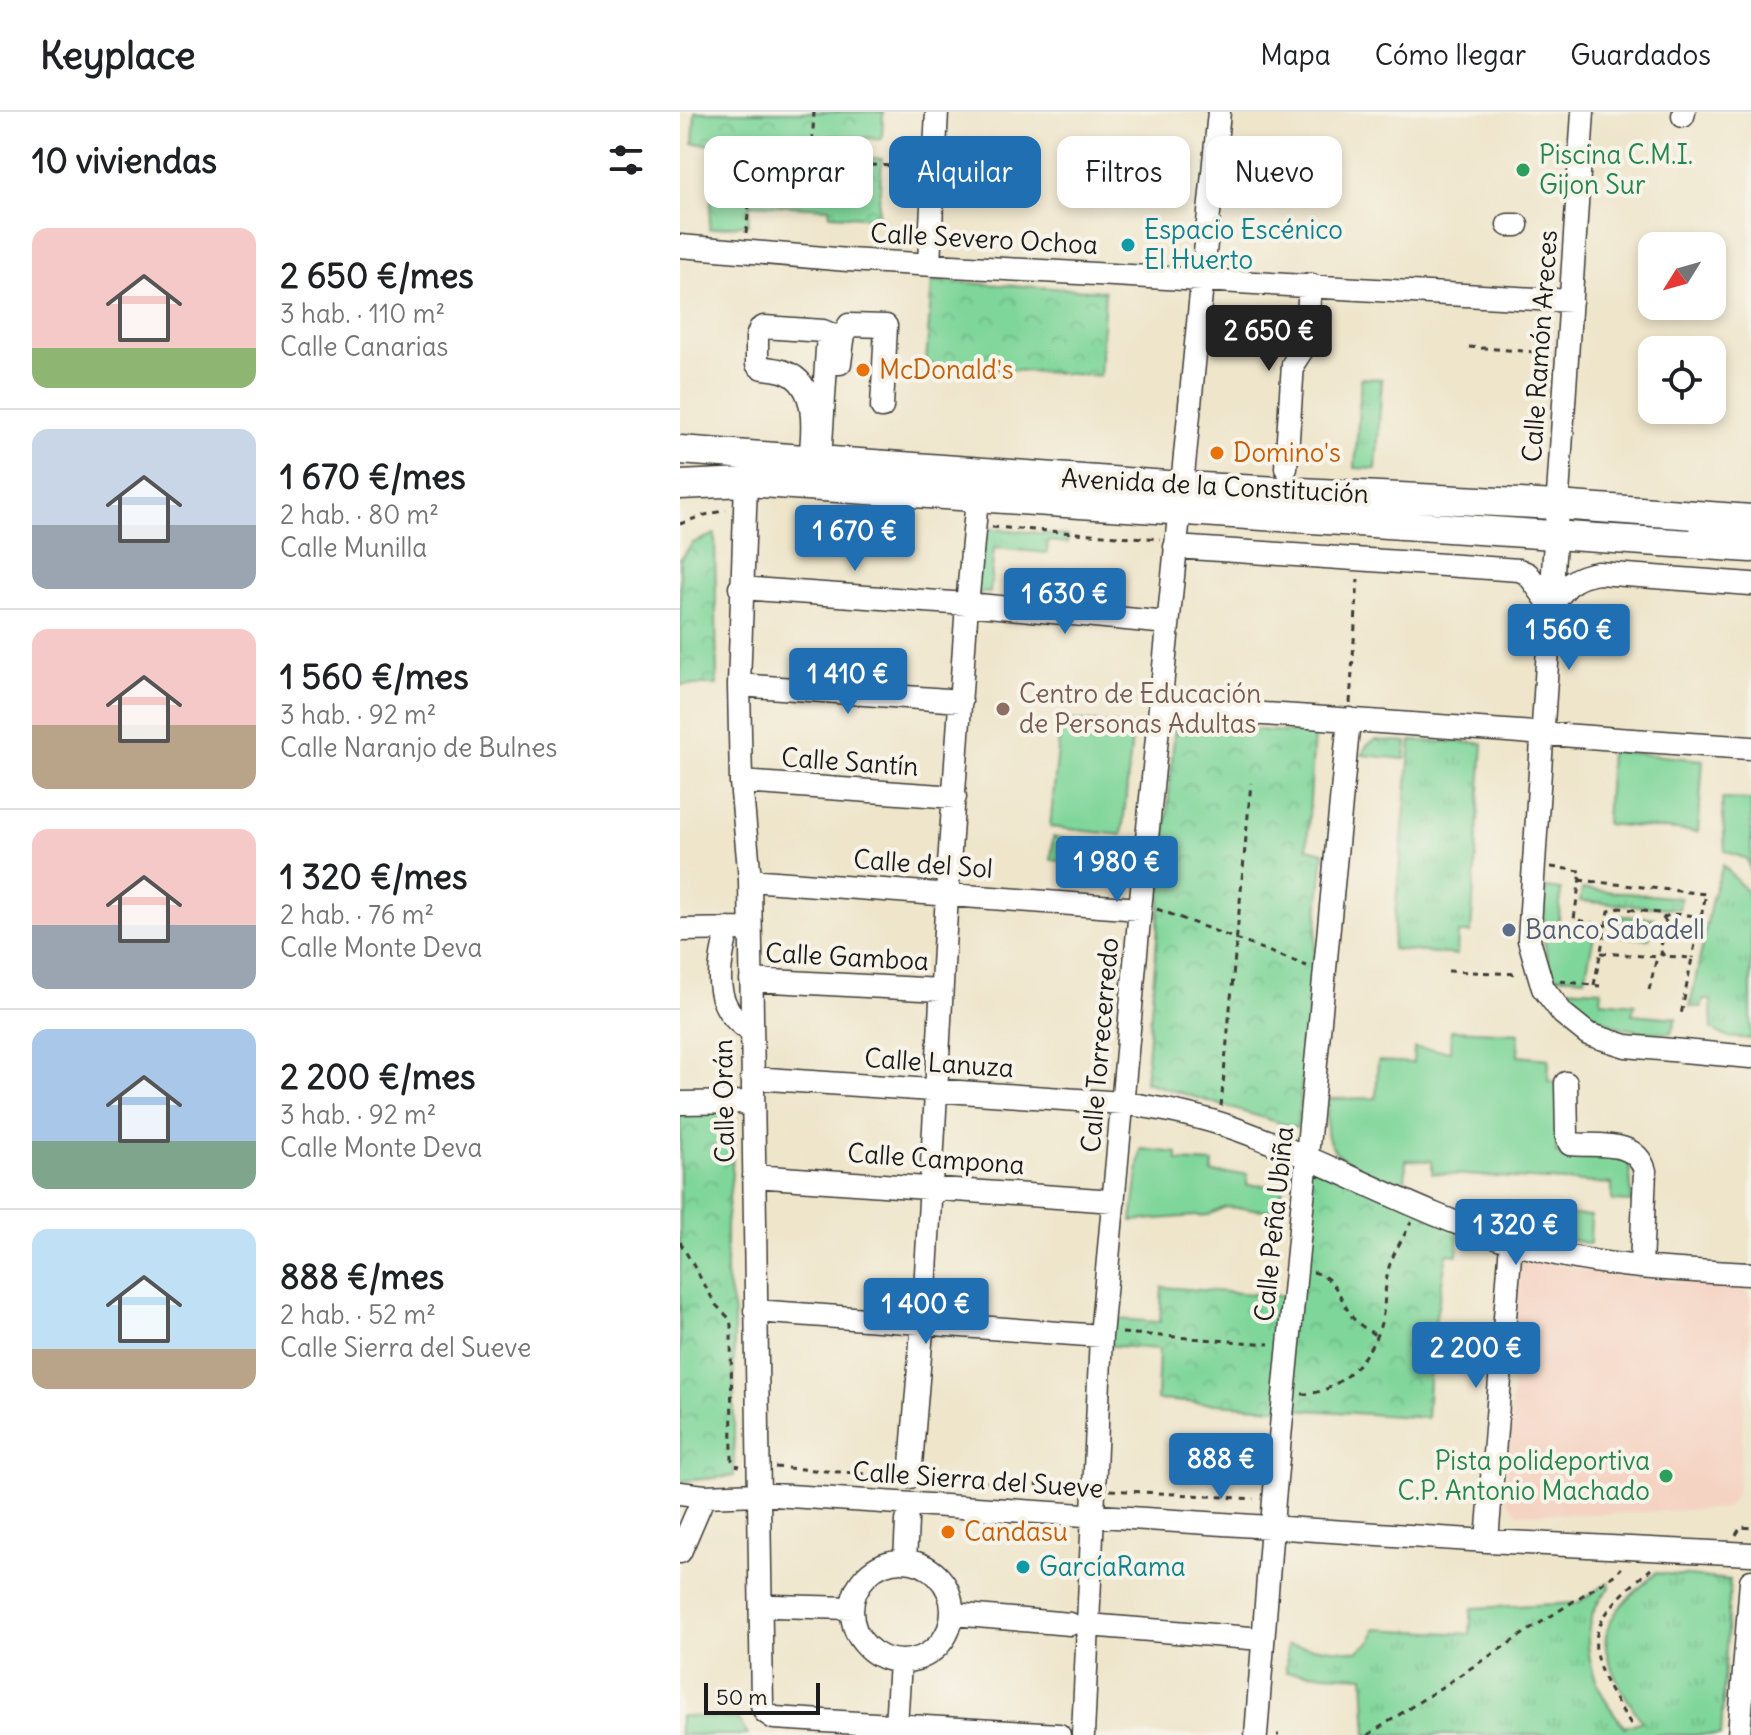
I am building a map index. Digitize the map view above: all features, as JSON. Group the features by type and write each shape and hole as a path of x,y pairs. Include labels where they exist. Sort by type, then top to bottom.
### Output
{"main road":[{"name":"Avenida de la Constitución","path":"680,450 815,460 1556,536 1751,548"},
{"name":"Avenida de la Constitución","path":"680,485 746,482 1180,498 1557,505 1751,519"},
{"path":"680,506 746,482"}],"street":[{"path":"936,136 937,112"},
{"name":"Calle Torrecerredo","path":"1083,1735 1094,1515 1112,1335 1114,1201 1147,909 1160,708 1219,112"},
{"name":"Calle Ramón Areces","path":"1583,112 1529,940 1543,988 1563,1014 1588,1034 1626,1046 1751,1057"},
{"path":"929,263 932,208"},
{"name":"Calle Severo Ochoa","path":"680,245 848,260 1201,278 1310,290 1571,301"},
{"path":"1286,468 1293,364 1306,344 1310,290"},
{"path":"833,432 844,333 849,325 886,326 882,407"},
{"path":"764,327 828,333 815,460 814,422 802,388 787,372 757,364 757,337 764,327"},
{"path":"1568,339 1591,340"},
{"name":"Calle Orán","path":"746,482 739,685 741,782 750,880 739,929 751,980 762,1705 770,1716 896,1726"},
{"path":"910,1477 923,1320 947,894 976,510"},
{"name":"Avenida de la Constitución","path":"1641,540 1675,532 1751,534"},
{"path":"1175,547 1519,570 1528,574 1551,606 1568,584 1579,576 1598,573 1751,584"},
{"path":"740,588 968,600 1168,623"},
{"path":"739,685 961,701"},
{"path":"1160,708 1751,748"},
{"name":"Calle Peña Ubiña","path":"1256,1735 1274,1500 1349,719"},
{"name":"Calle Santín","path":"741,782 955,797"},
{"name":"Calle del Sol","path":"750,880 1147,909"},
{"path":"680,930 739,929 719,968 723,1002 735,1022 751,1031"},
{"name":"Calle Gamboa","path":"751,980 941,990"},
{"name":"Calle Lanuza","path":"752,1078 1123,1103 1232,1127 1308,1157 1415,1206 1511,1243 1608,1264 1751,1274"},
{"path":"1566,1083 1567,1137 1570,1144 1627,1147 1642,1160 1645,1171 1641,1267"},
{"path":"680,1103 752,1102"},
{"name":"Calle Campona","path":"754,1176 1114,1201"},
{"path":"1487,1541 1511,1243"},
{"path":"755,1311 1112,1335"},
{"name":"Calle Sierra del Sueve","path":"680,1493 704,1496 758,1494 1487,1541 1751,1554"},
{"path":"680,1552 704,1496"},
{"path":"905,1561 907,1521"},
{"path":"905,1561 920,1564 934,1572 945,1584 953,1614 949,1630 930,1654 900,1662 884,1658 860,1639 852,1608 855,1593 863,1579 889,1563 905,1561"},
{"path":"1739,1735 1751,1581"},
{"path":"773,1606 852,1608"},
{"path":"953,1614 1070,1624"},
{"path":"1100,1626 1250,1638"},
{"path":"900,1662 896,1726 1059,1735"}],"path":[{"path":"813,136 814,112"},
{"path":"746,233 749,208"},
{"path":"1469,347 1549,353"},
{"path":"1349,719 1359,559"},
{"path":"1221,1108 1251,783"},
{"path":"1547,866 1581,871 1574,919 1606,926"},
{"path":"1579,880 1706,894 1681,1015"},
{"path":"1594,985 1609,911 1620,908 1659,913 1667,923 1660,950 1664,956 1692,958"},
{"path":"1147,909 1326,972"},
{"path":"1663,918 1671,914 1701,916"},
{"path":"1601,953 1657,957"},
{"path":"1649,990 1657,957 1662,953"},
{"path":"1448,971 1522,974"},
{"path":"1559,981 1600,986"},
{"path":"1298,1394 1313,1395 1340,1383 1362,1359 1377,1336 1382,1321 1388,1269 1410,1224 1415,1206"},
{"path":"1309,1272 1323,1274 1335,1285 1351,1317 1377,1336"},
{"path":"1112,1335 1273,1344"},
{"path":"910,1477 1274,1500"},
{"path":"1733,1538 1741,1527 1751,1528"},
{"path":"1368,1735 1622,1567"},
{"path":"1631,1724 1598,1663 1595,1641 1602,1618 1616,1599 1651,1569"}],"shaded area":[{"path":"1533,1259 1600,1274 1741,1288 1747,1292 1751,1301 1739,1482 1727,1508 1600,1514 1518,1513 1506,1499 1520,1266"}],"green space":[{"path":"695,112 883,112 882,139 873,136 704,136 704,144 693,143"},
{"path":"873,158 882,159 878,218 830,215 829,208 873,208"},
{"path":"710,208 750,208 748,224 709,229"},
{"path":"932,281 1105,291 1100,376 926,364"},
{"path":"1361,378 1382,379 1376,469 1355,468"},
{"path":"978,527 1068,536 1068,543 1048,541 1047,553 994,548 990,593 973,592"},
{"path":"715,534 717,685 680,685 680,559 693,543"},
{"path":"1061,719 1133,727 1122,835 1050,827"},
{"path":"1175,724 1314,734 1307,848 1324,852 1297,1128 1145,1082"},
{"path":"1376,740 1407,742 1405,759 1362,755 1367,745"},
{"path":"1411,741 1483,743 1471,933 1458,933 1457,955 1392,949"},
{"path":"1610,751 1703,760 1698,832 1606,824"},
{"path":"1722,799 1751,800 1751,873 1747,859 1725,851"},
{"path":"1053,837 1122,845 1119,869 1051,860"},
{"path":"1723,865 1746,891 1751,906 1751,1039 1726,1037 1712,1029 1711,1000 1703,1000 1702,1007 1690,1007 1712,898"},
{"path":"1546,888 1561,890 1558,933 1594,936 1585,978 1554,976 1545,943"},
{"path":"1582,889 1681,898 1679,909 1580,901"},
{"path":"1622,916 1654,918 1649,939 1618,936"},
{"path":"1561,988 1602,990 1601,1001 1635,1004 1632,1014 1676,1018 1671,1033 1638,1031 1611,1024 1586,1010"},
{"path":"1451,1030 1519,1033 1518,1056 1549,1059 1548,1081 1559,1082 1556,1153 1629,1161 1632,1202 1612,1201 1612,1184 1432,1173 1432,1161 1406,1160 1405,1186 1360,1169 1340,1155 1328,1137 1328,1099 1376,1098 1378,1061 1413,1063 1414,1048 1450,1051"},
{"path":"733,1112 726,1276 734,1313 734,1476 683,1481 680,1480 680,1114"},
{"path":"1141,1149 1177,1153 1177,1161 1213,1163 1212,1173 1248,1174 1247,1185 1283,1186 1279,1211 1225,1207 1209,1215 1132,1221"},
{"path":"1308,1157 1460,1224 1457,1255 1447,1254 1431,1345 1427,1418 1157,1400 1159,1349 1101,1345 1103,1318 1160,1322 1162,1287 1294,1297"},
{"path":"1523,1212 1591,1216 1590,1244 1524,1230"},
{"path":"1656,1573 1730,1580 1721,1735 1367,1735 1364,1676 1286,1672 1287,1645 1357,1651 1372,1641 1375,1629 1470,1634 1472,1608 1577,1603 1609,1582 1610,1588 1590,1621 1588,1640 1595,1677 1613,1712 1625,1727 1642,1721 1612,1668 1606,1636 1619,1609"},
{"path":"680,1716 738,1719 748,1735 680,1735"}],"place":[{"name":"Piscina C.M.I. Gijon Sur","path":"1523,170"},
{"name":"Espacio Escénico El Huerto","path":"1128,245"},
{"name":"McDonald's","path":"863,370"},
{"name":"Domino's","path":"1217,453"},
{"name":"Centro de Educación de Personas Adultas","path":"1003,709"},
{"name":"Banco Sabadell","path":"1509,930"},
{"name":"Pista polideportiva C.P. Antonio Machado","path":"1666,1476"},
{"name":"Candasu","path":"948,1532"},
{"name":"GarcíaRama","path":"1023,1567"}]}
